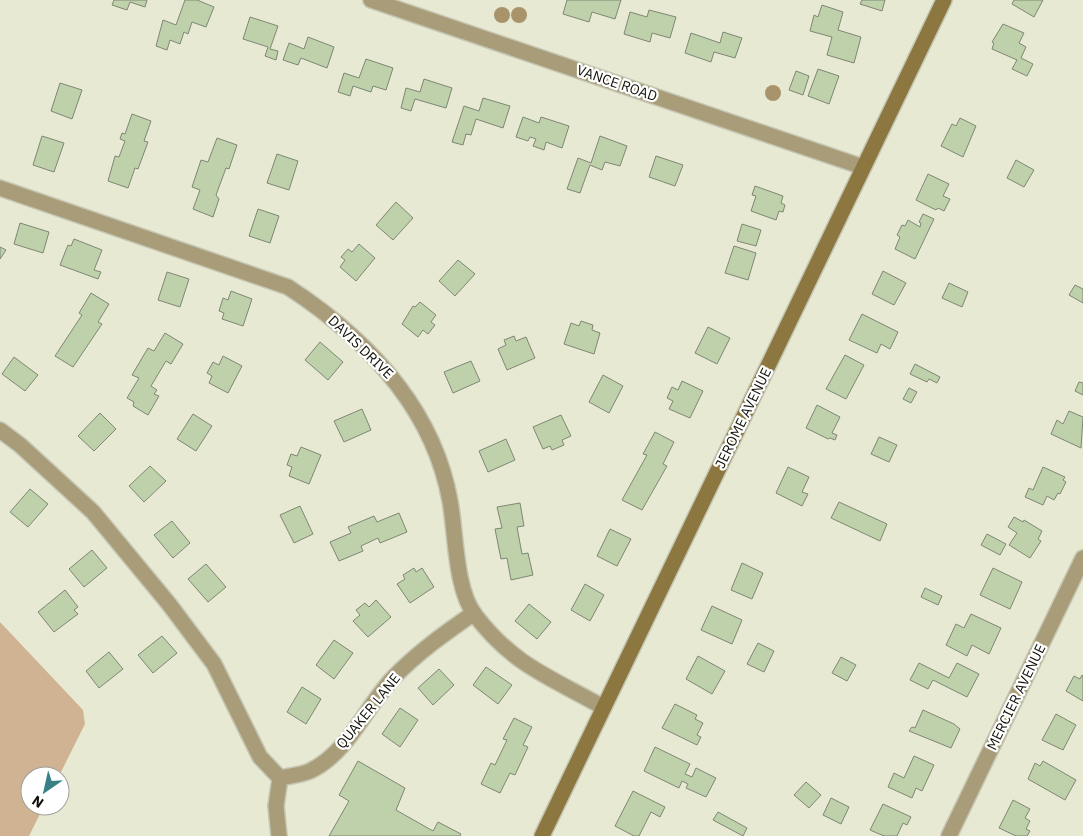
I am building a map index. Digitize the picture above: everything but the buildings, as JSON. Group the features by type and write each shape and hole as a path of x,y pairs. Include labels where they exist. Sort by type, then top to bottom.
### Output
{"main road":[{"name":"JEROME AVENUE","path":"542,836 944,0"}],"street":[{"name":"VANCE ROAD","path":"372,0 863,167"},
{"name":"DAVIS DRIVE","path":"0,188 288,287 317,306 364,347 400,386 427,429 439,456 450,501 460,577 474,613 508,652 527,666 603,707"},
{"path":"0,430 20,445 93,512 169,604 214,664 260,757 280,778 276,806 279,836"},
{"name":"MERCIER AVENUE","path":"949,836 1083,558"},
{"name":"QUAKER LANE","path":"280,778 309,772 330,758 352,734 367,710 393,679 426,647 474,613"}],"shaded area":[{"path":"0,622 83,710 85,724 64,766 20,766 20,816 39,816 29,836 0,836"}]}
